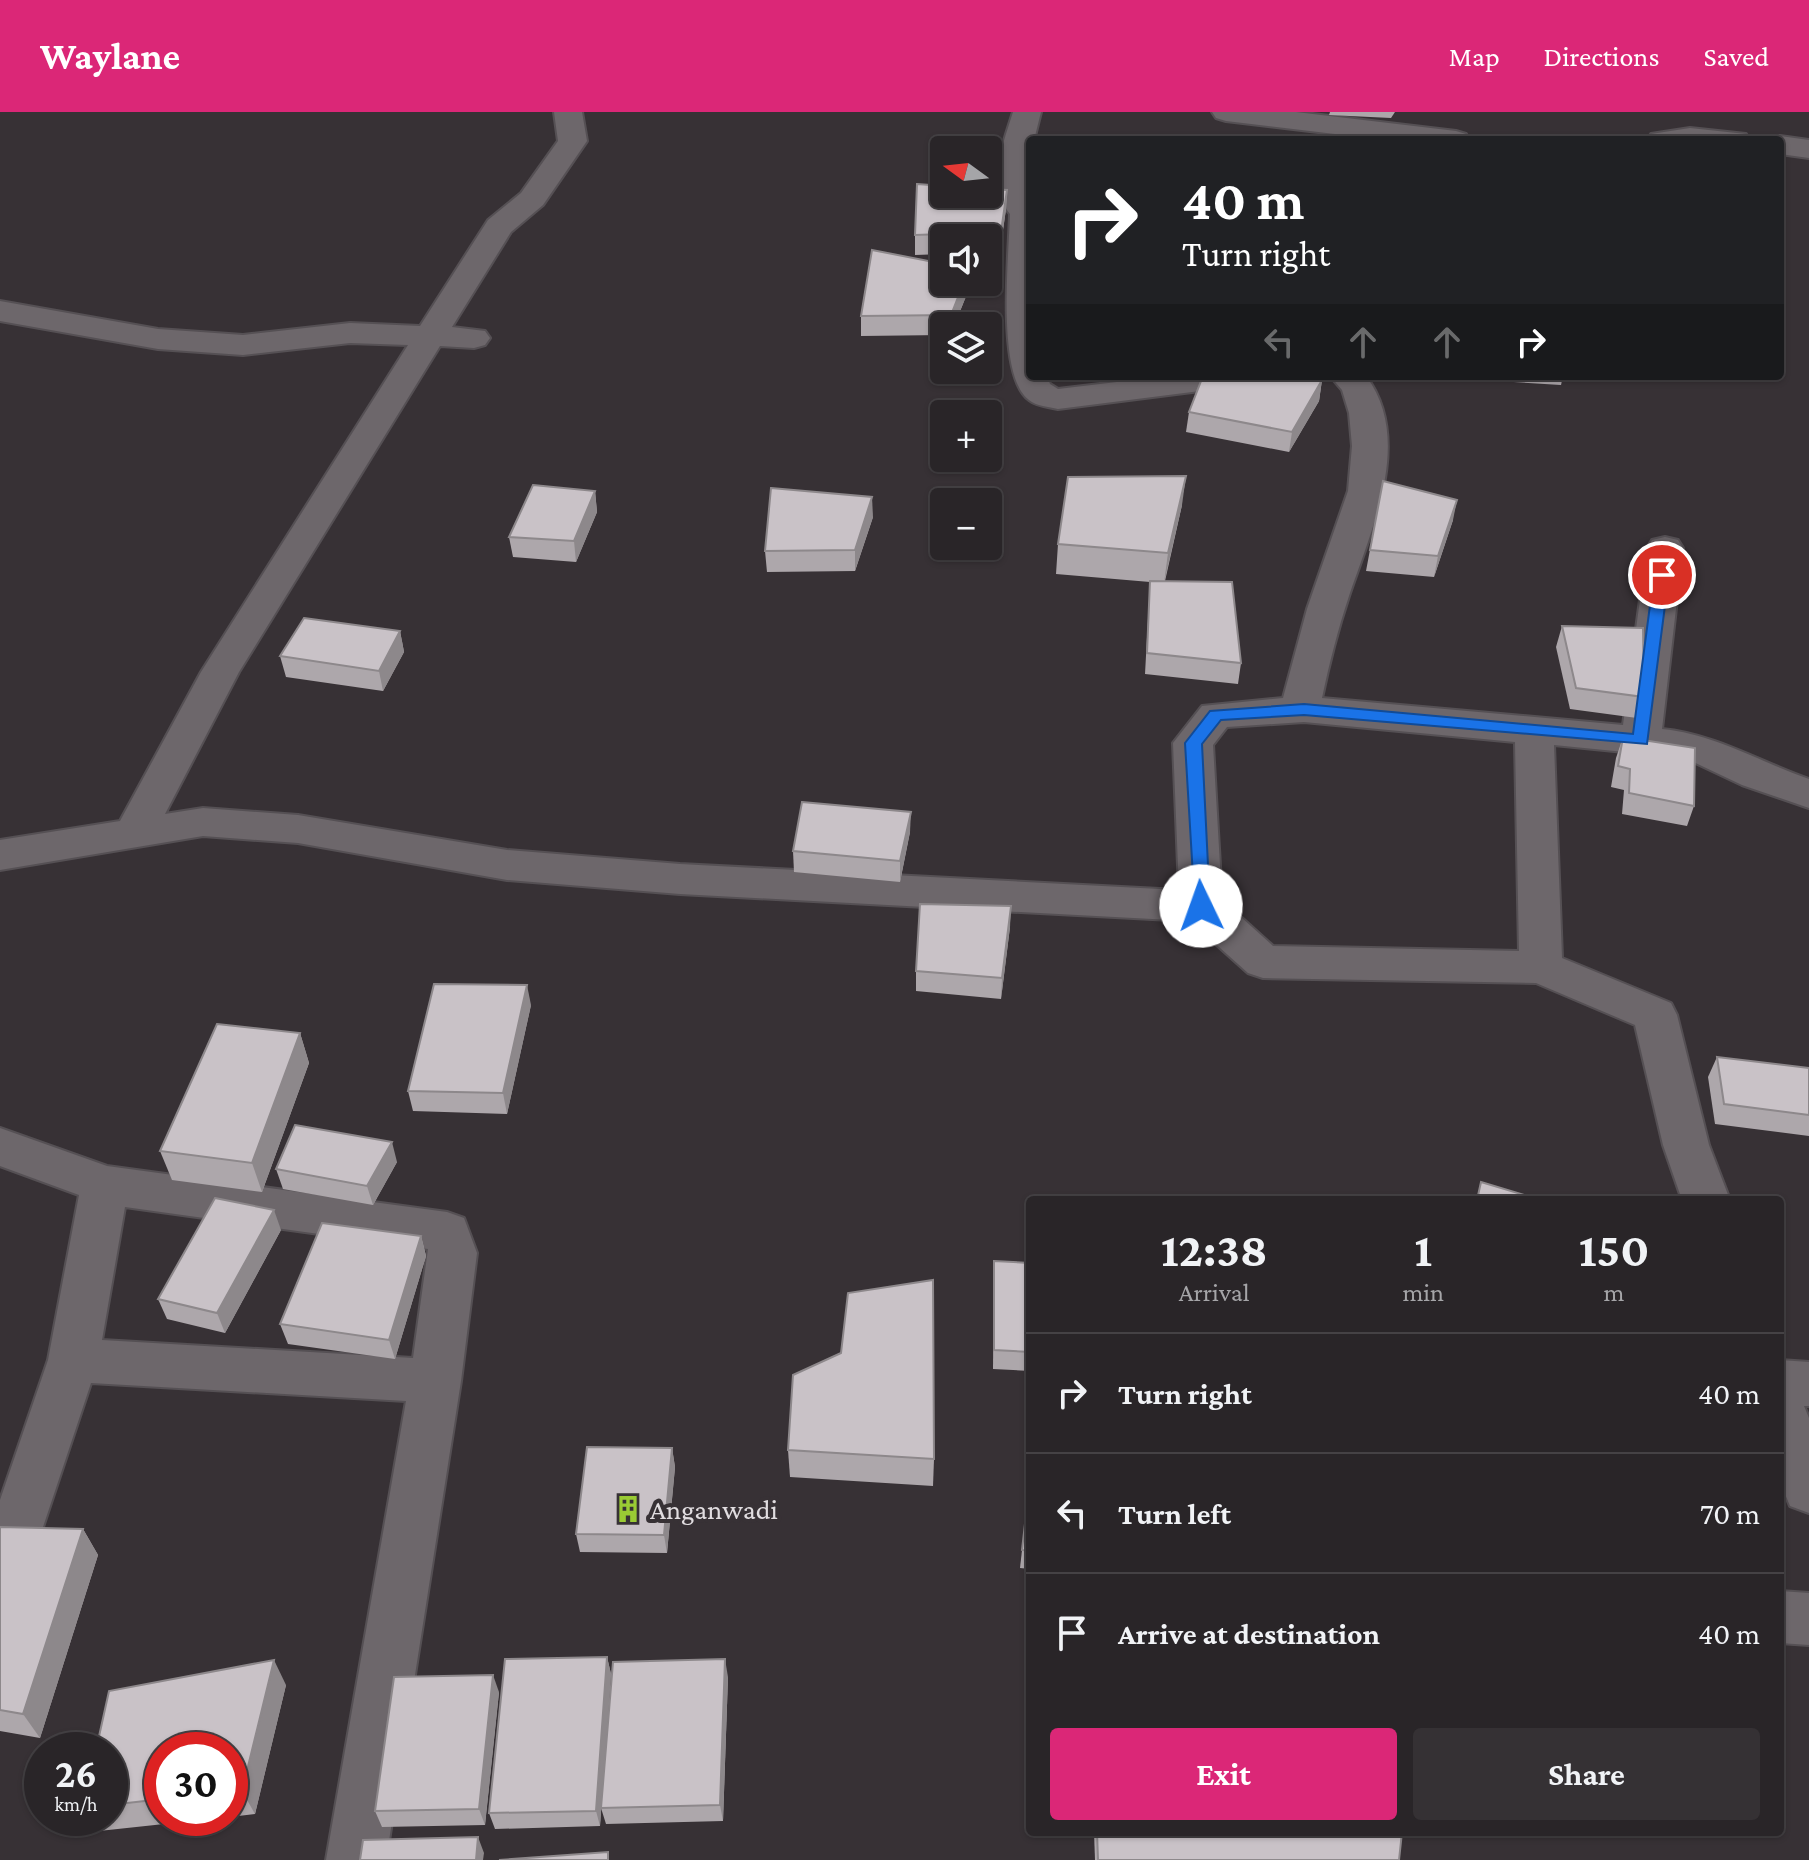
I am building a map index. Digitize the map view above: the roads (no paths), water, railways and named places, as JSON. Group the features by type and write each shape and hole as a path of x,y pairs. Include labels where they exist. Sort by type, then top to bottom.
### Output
{"street":[{"path":"134,834 220,672 499,226 532,199 573,141 568,112"},
{"path":"1026,212 1013,202 1011,177 1027,112"},
{"path":"1226,112 1423,136"},
{"path":"1784,146 1809,149"},
{"path":"1026,261 1026,363"},
{"path":"0,311 158,339 243,345 350,333 474,338"},
{"path":"1031,380 1042,396 1058,399 1217,380"},
{"path":"1304,709 1302,697 1331,596 1360,521 1370,477 1371,451 1365,408 1361,392 1350,380"},
{"path":"1641,740 1665,548"},
{"path":"1201,906 1193,743 1216,715 1304,709 1692,745 1756,775 1809,794"},
{"path":"1534,729 1541,967"},
{"path":"0,855 203,822 298,829 523,867 680,879 1201,906 1263,962 1541,967 1655,1015 1686,1145 1705,1196"},
{"path":"0,1147 105,1185 447,1232 453,1253 435,1381 356,1860"},
{"path":"0,1524 20,1522 73,1360 105,1185"},
{"path":"73,1360 435,1381"},
{"path":"1784,1382 1809,1384"},
{"path":"1784,1420 1809,1489"},
{"path":"1784,1617 1809,1619"}],"place":[{"name":"Anganwadi","path":"628,1509"}]}
